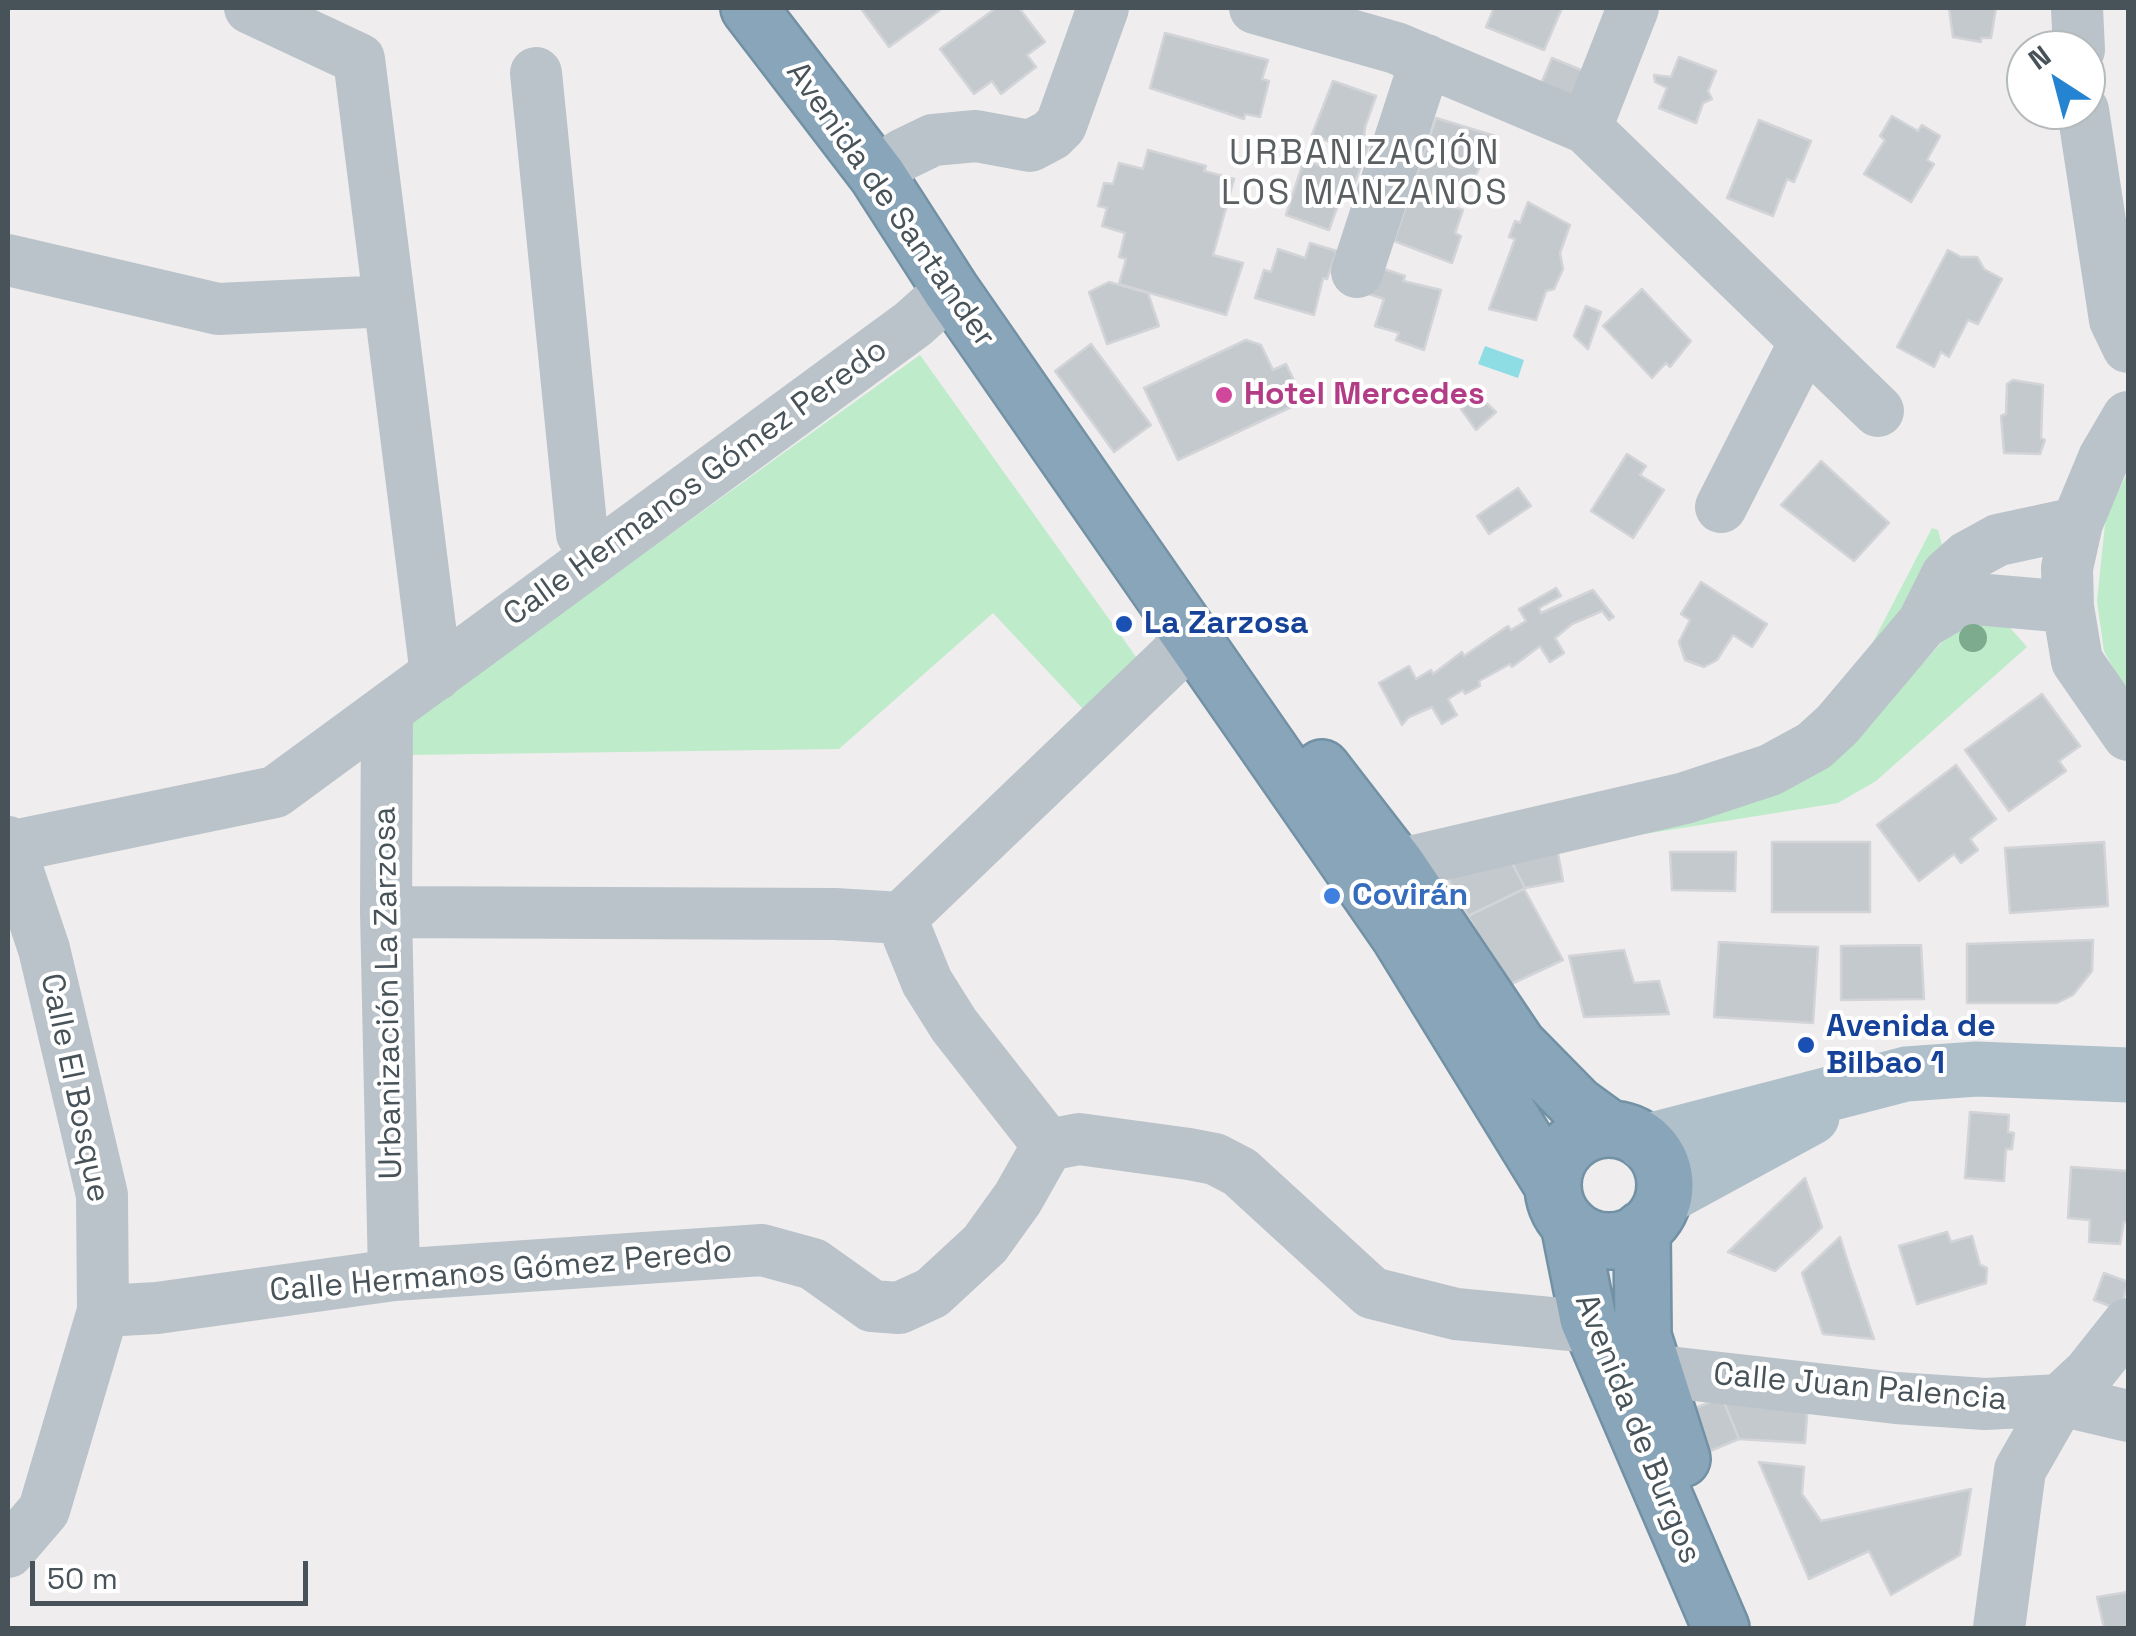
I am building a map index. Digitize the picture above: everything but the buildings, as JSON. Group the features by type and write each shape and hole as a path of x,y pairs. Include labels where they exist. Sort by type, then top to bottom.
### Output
{"highway":[{"name":"Avenida de Santander","path":"749,8 876,176 950,290 1418,964 1561,1205"},
{"name":"Avenida de Santander","path":"1029,403 1397,865 1518,1045 1576,1104 1627,1135"},
{"path":"1588,1133 1627,1135 1660,1162 1654,1213 1624,1238 1605,1241 1561,1205 1560,1158 1588,1133"},
{"name":"Avenida de Burgos","path":"1561,1205 1592,1327 1721,1628"},
{"name":"Avenida de Burgos","path":"1654,1213 1640,1304 1651,1370 1751,1628"}],"main road":[{"path":"1627,1135 1880,1080 1978,1069 2128,1075"},
{"path":"1654,1213 1880,1080"}],"street":[{"path":"250,8 359,59 436,674"},
{"path":"876,176 902,155 932,140 976,136 1030,146 1050,134 1061,125 1103,8"},
{"path":"1255,8 1426,60 1586,128 1878,412"},
{"path":"1586,128 1633,8"},
{"path":"1357,272 1426,60"},
{"path":"536,73 582,534 598,555"},
{"path":"2086,130 2115,320 2128,347"},
{"path":"8,260 218,309 389,300"},
{"name":"Calle Hermanos Gómez Peredo","path":"8,844 274,792 913,324 950,290"},
{"path":"1721,507 1805,342"},
{"path":"2128,417 2104,458 2077,522 2067,568 2068,607 2077,662 2128,735"},
{"path":"1397,865 1686,798 1770,770 1814,746 1837,725 1923,623 1947,575 1967,557 1998,540 2077,522"},
{"path":"1923,623 1950,606 1976,599 2068,607"},
{"path":"386,912 835,914 901,918 1192,639"},
{"name":"Urbanización La Zarzosa","path":"387,712 386,912 394,1275"},
{"name":"Calle El Bosque","path":"8,844 44,949 102,1195 104,1311 44,1510 8,1552"},
{"path":"901,918 927,982 954,1025 1048,1145 1078,1140 1215,1159 1260,1188 1372,1293 1456,1314 1592,1327"},
{"name":"Calle Hermanos Gómez Peredo","path":"104,1311 157,1308 394,1275 762,1250 813,1264 872,1306 899,1308 932,1293 985,1244 1018,1198 1048,1145"},
{"path":"1999,1628 2020,1470 2060,1400 2089,1373 2128,1324"},
{"name":"Calle Juan Palencia","path":"1651,1370 1896,1398 1985,1404 2060,1400 2128,1416"}],"green space":[{"path":"920,355 1139,661 1083,709 993,613 839,749 408,755 412,720"},
{"path":"2128,472 2128,696 2104,651 2097,601 2106,515"},
{"path":"1932,528 1938,530 1942,545 1928,579 1872,644"},
{"path":"2005,622 2027,647 1876,781 1838,803 1638,835 1843,752 1959,623"}],"water":[{"path":"1485,346 1524,360 1518,378 1478,364"}],"place":[{"name":"Hotel Mercedes","path":"1224,395"},
{"name":"La Zarzosa","path":"1124,624"},
{"name":"Covirán","path":"1332,896"},
{"name":"Avenida de Bilbao 1","path":"1806,1045"}],"district":[{"name":"URBANIZACIÓN LOS MANZANOS","path":"1365,175"}]}
